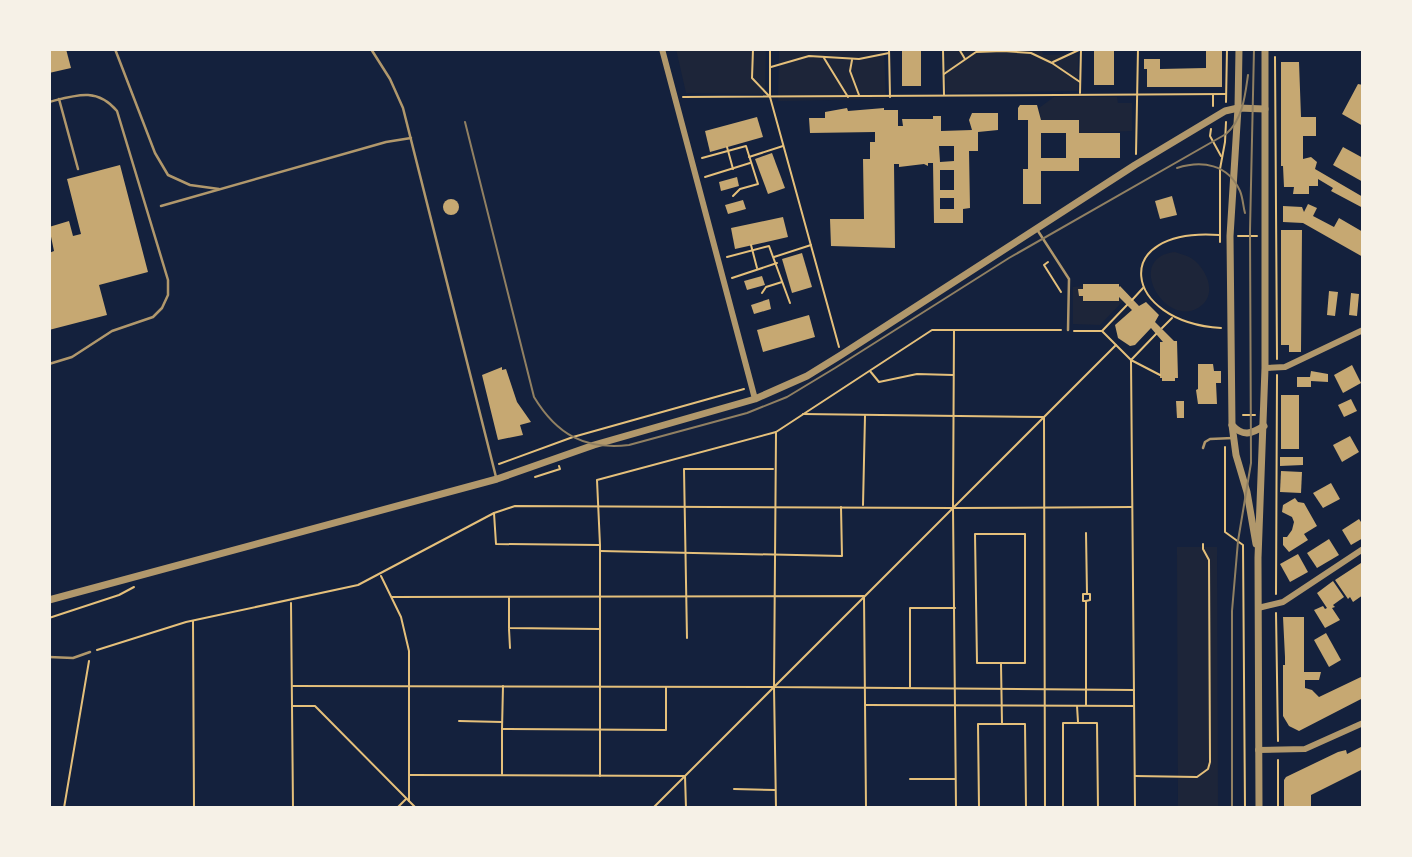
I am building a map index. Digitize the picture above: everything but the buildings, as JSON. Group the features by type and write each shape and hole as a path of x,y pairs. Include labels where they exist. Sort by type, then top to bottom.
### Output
{"street":[{"path":"662,49 755,399"},
{"path":"1239,49 1230,236 1232,425 1229,438 1247,492 1258,558"},
{"path":"1259,808 1258,558 1265,415 1265,49"},
{"path":"49,600 497,479 594,445 755,399 807,376 1135,165 1225,111 1238,108 1265,109"},
{"path":"1265,368 1285,367 1363,330"},
{"path":"1232,425 1244,434 1264,426"},
{"path":"1258,608 1276,606 1363,549"},
{"path":"1258,750 1305,749 1363,723"}],"lane":[{"path":"115,49 155,153 168,175 190,186 223,190"},
{"path":"371,49 390,79 412,138 497,479"},
{"path":"49,102 89,95 107,99 117,111 129,142 167,280 168,295 162,308 153,317 111,331 72,357 49,363"},
{"path":"59,99 78,169"},
{"path":"161,206 386,142 412,138"},
{"path":"1037,229 1069,279 1068,330"},
{"path":"1203,448 1205,442 1210,439 1229,438"},
{"path":"49,657 73,658 90,652"}],"path":[{"path":"753,49 752,78 771,97"},
{"path":"770,49 771,97 841,355"},
{"path":"943,49 944,96"},
{"path":"959,49 965,59"},
{"path":"1052,63 1055,59 1081,49 1080,94"},
{"path":"1135,165 1138,49"},
{"path":"1222,157 1225,142 1227,49"},
{"path":"1274,49 1278,808"},
{"path":"771,67 809,56 853,59 889,51 890,97"},
{"path":"944,74 976,52 1003,51 1031,53 1080,82"},
{"path":"824,57 848,97"},
{"path":"853,59 850,71 859,97"},
{"path":"1265,65 1276,65"},
{"path":"675,97 1138,95 1238,92"},
{"path":"1265,93 1276,92"},
{"path":"693,160 745,144 758,184 740,189 733,196"},
{"path":"749,157 784,145"},
{"path":"727,149 733,169"},
{"path":"698,180 751,163"},
{"path":"756,178 762,177"},
{"path":"1222,328 1198,327 1173,317 1156,306 1143,288 1140,272 1146,257 1156,246 1185,234 1264,236"},
{"path":"768,242 790,303"},
{"path":"751,245 758,269"},
{"path":"773,257 811,245"},
{"path":"719,259 769,246"},
{"path":"1056,257 1044,265 1068,304"},
{"path":"724,280 777,263"},
{"path":"762,293 766,287 788,277"},
{"path":"1132,300 1143,288"},
{"path":"1102,331 1127,305"},
{"path":"1162,328 1173,317"},
{"path":"600,776 600,545 597,480 775,432 932,330 1102,331 1131,360 1160,375"},
{"path":"954,330 956,808"},
{"path":"1135,808 1131,360 1156,334"},
{"path":"653,808 1116,345"},
{"path":"869,370 879,382 917,374 954,374"},
{"path":"494,466 573,437 752,387"},
{"path":"802,414 1044,417"},
{"path":"1232,415 1265,415"},
{"path":"863,506 864,416"},
{"path":"1044,417 1045,808"},
{"path":"775,432 776,808"},
{"path":"1229,438 1226,532 1243,545 1245,808"},
{"path":"687,638 684,469 775,469"},
{"path":"64,808 90,652 193,621 358,585 494,513 515,506 1133,507"},
{"path":"600,551 842,556 841,506"},
{"path":"494,513 496,544 600,545"},
{"path":"1086,533 1087,594 1083,594 1083,601 1086,601 1086,705"},
{"path":"975,534 1025,534 1025,663 1001,663 977,663 975,534"},
{"path":"1134,775 1197,777 1208,769 1209,560 1203,544"},
{"path":"380,575 401,617 409,651 410,775 408,800 397,808"},
{"path":"49,618 120,595 138,585"},
{"path":"509,596 510,648"},
{"path":"392,597 864,596"},
{"path":"864,596 866,808"},
{"path":"291,600 293,808"},
{"path":"911,688 910,608 955,608"},
{"path":"193,621 194,808"},
{"path":"509,628 600,629"},
{"path":"1001,663 1002,724"},
{"path":"293,686 1134,690"},
{"path":"502,775 503,686"},
{"path":"502,729 666,730 666,686"},
{"path":"865,705 1134,706"},
{"path":"1077,705 1078,723"},
{"path":"292,706 316,706 416,808"},
{"path":"459,721 503,722"},
{"path":"1063,808 1063,723 1097,723 1098,808"},
{"path":"979,808 978,724 1026,724 1026,808"},
{"path":"410,775 685,776"},
{"path":"685,776 686,808"},
{"path":"910,779 956,779"},
{"path":"734,789 776,790"}],"shaded area":[{"path":"676,49 766,49 765,94 686,93"},
{"path":"779,49 884,49 886,99 778,101"},
{"path":"945,49 1042,50 1043,55 1078,54 1078,91 946,93"},
{"path":"1054,97 1117,97 1118,103 1132,103 1132,131 1079,133 1079,120 1041,120 1039,108"},
{"path":"1175,252 1197,263 1208,282 1208,297 1204,303 1185,312 1162,300 1151,277 1152,266 1160,257"},
{"path":"1083,286 1083,289 1079,289 1079,295 1083,296 1083,302 1118,301 1119,297 1123,301 1100,325 1073,324 1073,287"},
{"path":"1177,547 1217,547 1218,808 1178,808"}],"tram line":[{"path":"1232,808 1232,611 1238,541 1251,463 1250,230 1254,49"},
{"path":"465,122 534,397 552,421 574,437 586,442 613,446 629,445 747,413 787,397 1009,258 1226,134 1240,114 1248,75"},
{"path":"1177,168 1196,164 1213,166 1229,175 1240,191 1245,213"}]}
